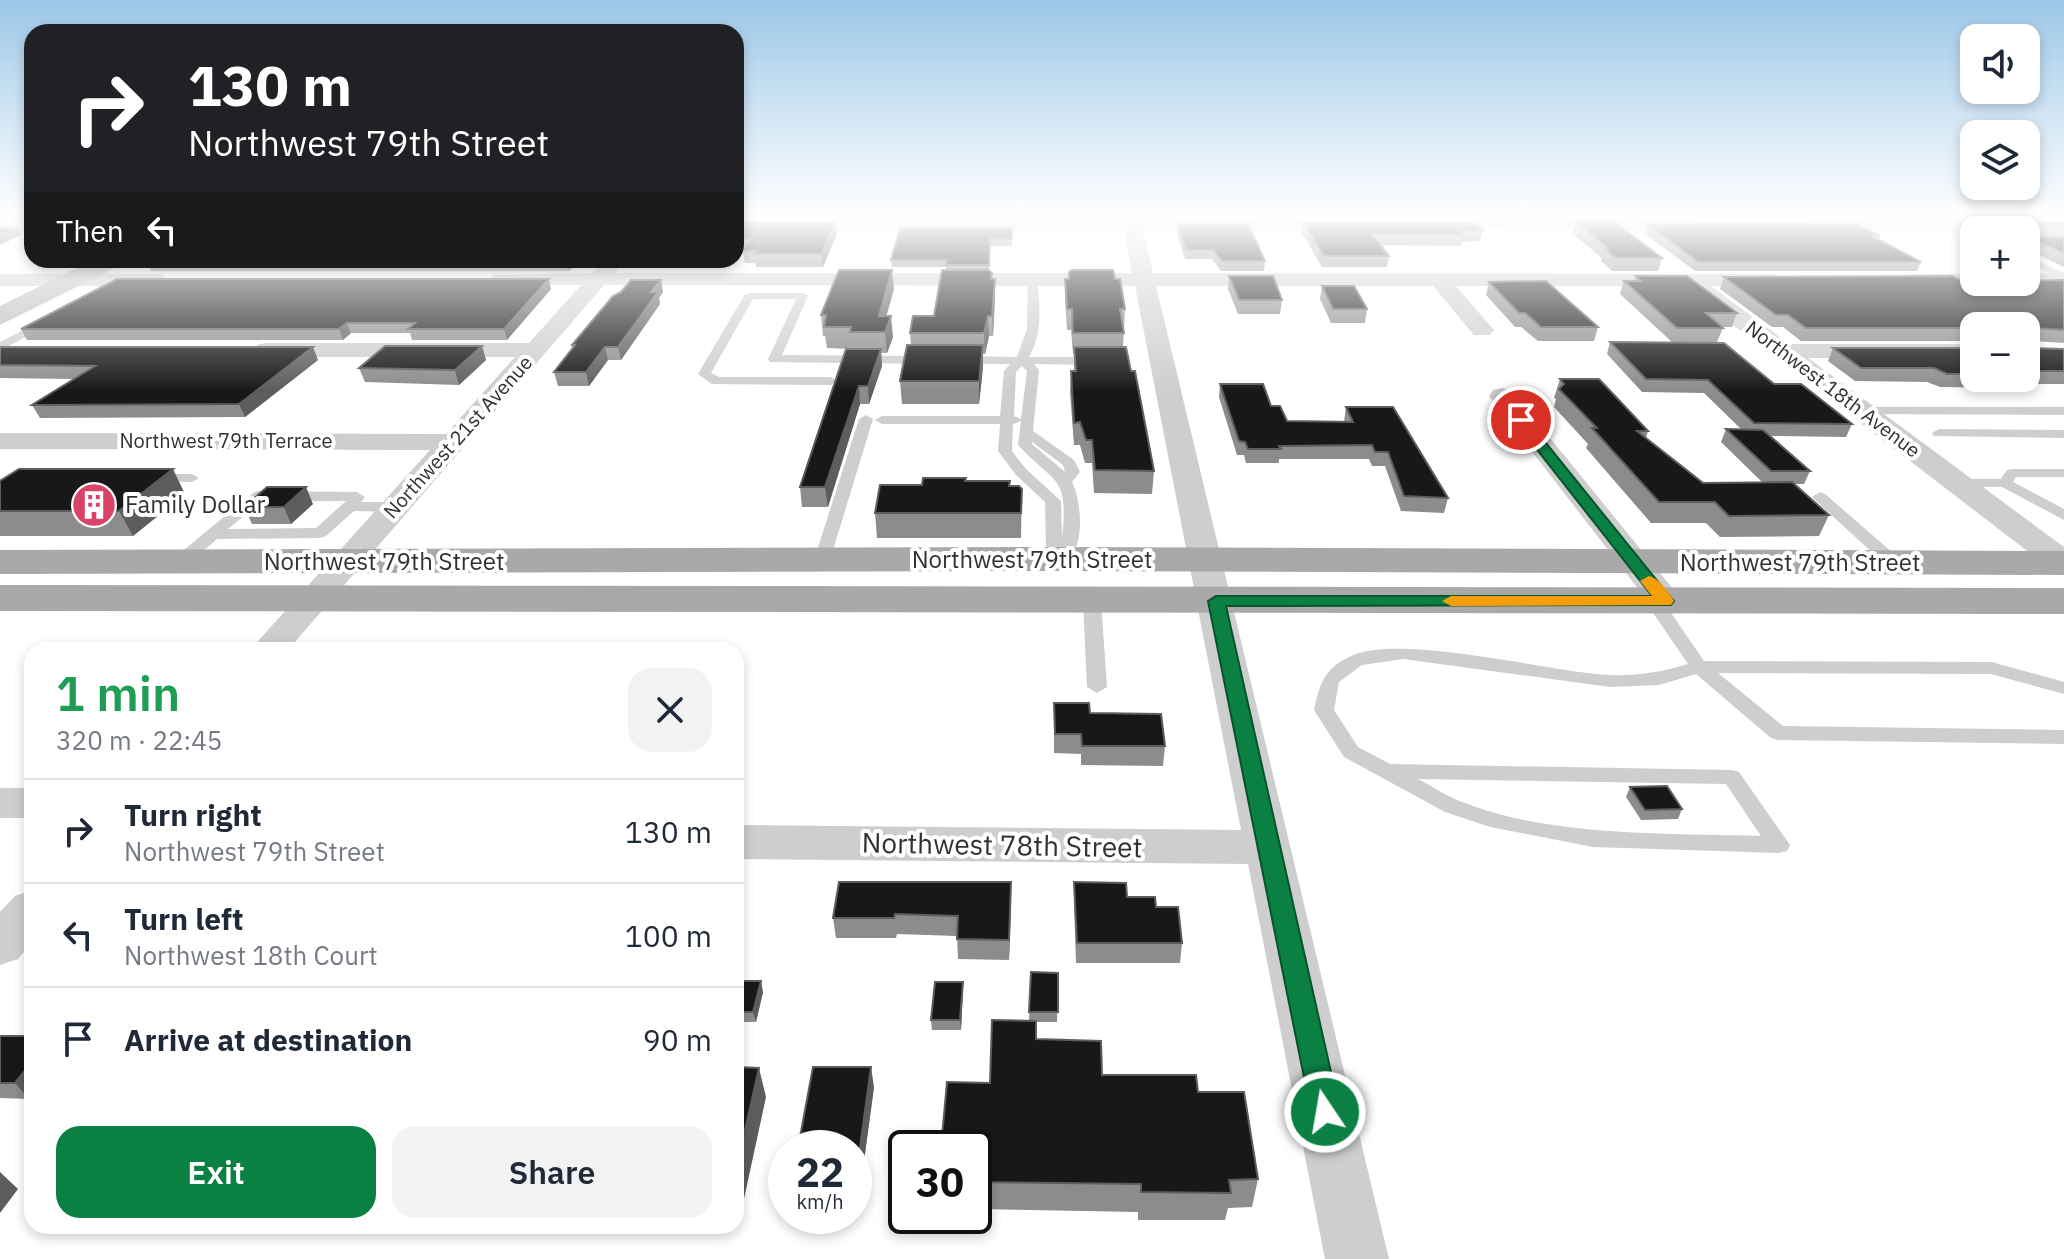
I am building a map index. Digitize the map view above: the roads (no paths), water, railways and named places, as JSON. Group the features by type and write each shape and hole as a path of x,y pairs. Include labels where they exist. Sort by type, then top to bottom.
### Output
{"main road":[{"path":"0,293 13,280 49,274"},
{"path":"0,317 64,274"},
{"name":"Northwest 79th Street","path":"0,562 180,562 282,548 347,562 1060,559 1212,581 1659,601 2064,601"},
{"path":"810,600 822,560"},
{"name":"Northwest 79th Street","path":"0,598 1092,601 1212,581 1635,563 2064,563"}],"street":[{"path":"144,274 187,280"},
{"path":"487,279 556,274"},
{"name":"Northwest 21st Avenue","path":"275,642 603,274"},
{"path":"706,274 1033,286 1146,279 1799,280"},
{"path":"1145,274 1357,1259"},
{"name":"Northwest 18th Avenue","path":"1680,274 2064,563"},
{"path":"2040,279 2064,278"},
{"path":"1438,279 1482,330"},
{"path":"1894,280 1960,280"},
{"path":"0,349 47,350"},
{"path":"236,350 536,350"},
{"path":"1783,351 1960,351"},
{"path":"1502,396 1635,563 1659,601"},
{"name":"Northwest 79th Terrace","path":"0,441 452,442"},
{"path":"0,803 24,803"},
{"name":"Northwest 78th Street","path":"744,842 1268,847"},
{"path":"0,945 24,918"}],"lane":[{"path":"96,295 115,274"},
{"path":"1024,361 1033,370 1025,445 1066,480 1073,505 1069,549 1060,559 1054,549 1053,501 1021,472 1005,451 1010,371 1024,361 1031,347 1033,286"},
{"path":"762,381 803,296 749,296 704,374 716,381 762,381 831,381"},
{"path":"0,349 55,318"},
{"path":"774,359 1108,361"},
{"path":"1862,411 2064,411"},
{"path":"822,560 866,419"},
{"path":"882,420 1006,420 1027,426"},
{"path":"1939,433 2064,434"},
{"path":"2005,483 2012,473 2064,473"},
{"path":"131,478 192,478"},
{"path":"1958,483 2005,483 2064,515"},
{"path":"180,562 212,534 258,496 357,497 320,533 282,548 212,534"},
{"path":"1820,497 1894,563"},
{"path":"350,506 395,507"},
{"path":"1092,601 1097,687"},
{"path":"1659,601 1699,667 1778,733 2064,737"},
{"path":"1391,771 1732,777 1779,845 1593,839 1512,824 1453,807 1351,752 1324,710 1330,680 1356,660 1403,653 1610,681 1659,679 1699,667 1992,668 2064,688"}],"place":[{"name":"Family Dollar","path":"94,505"}]}
